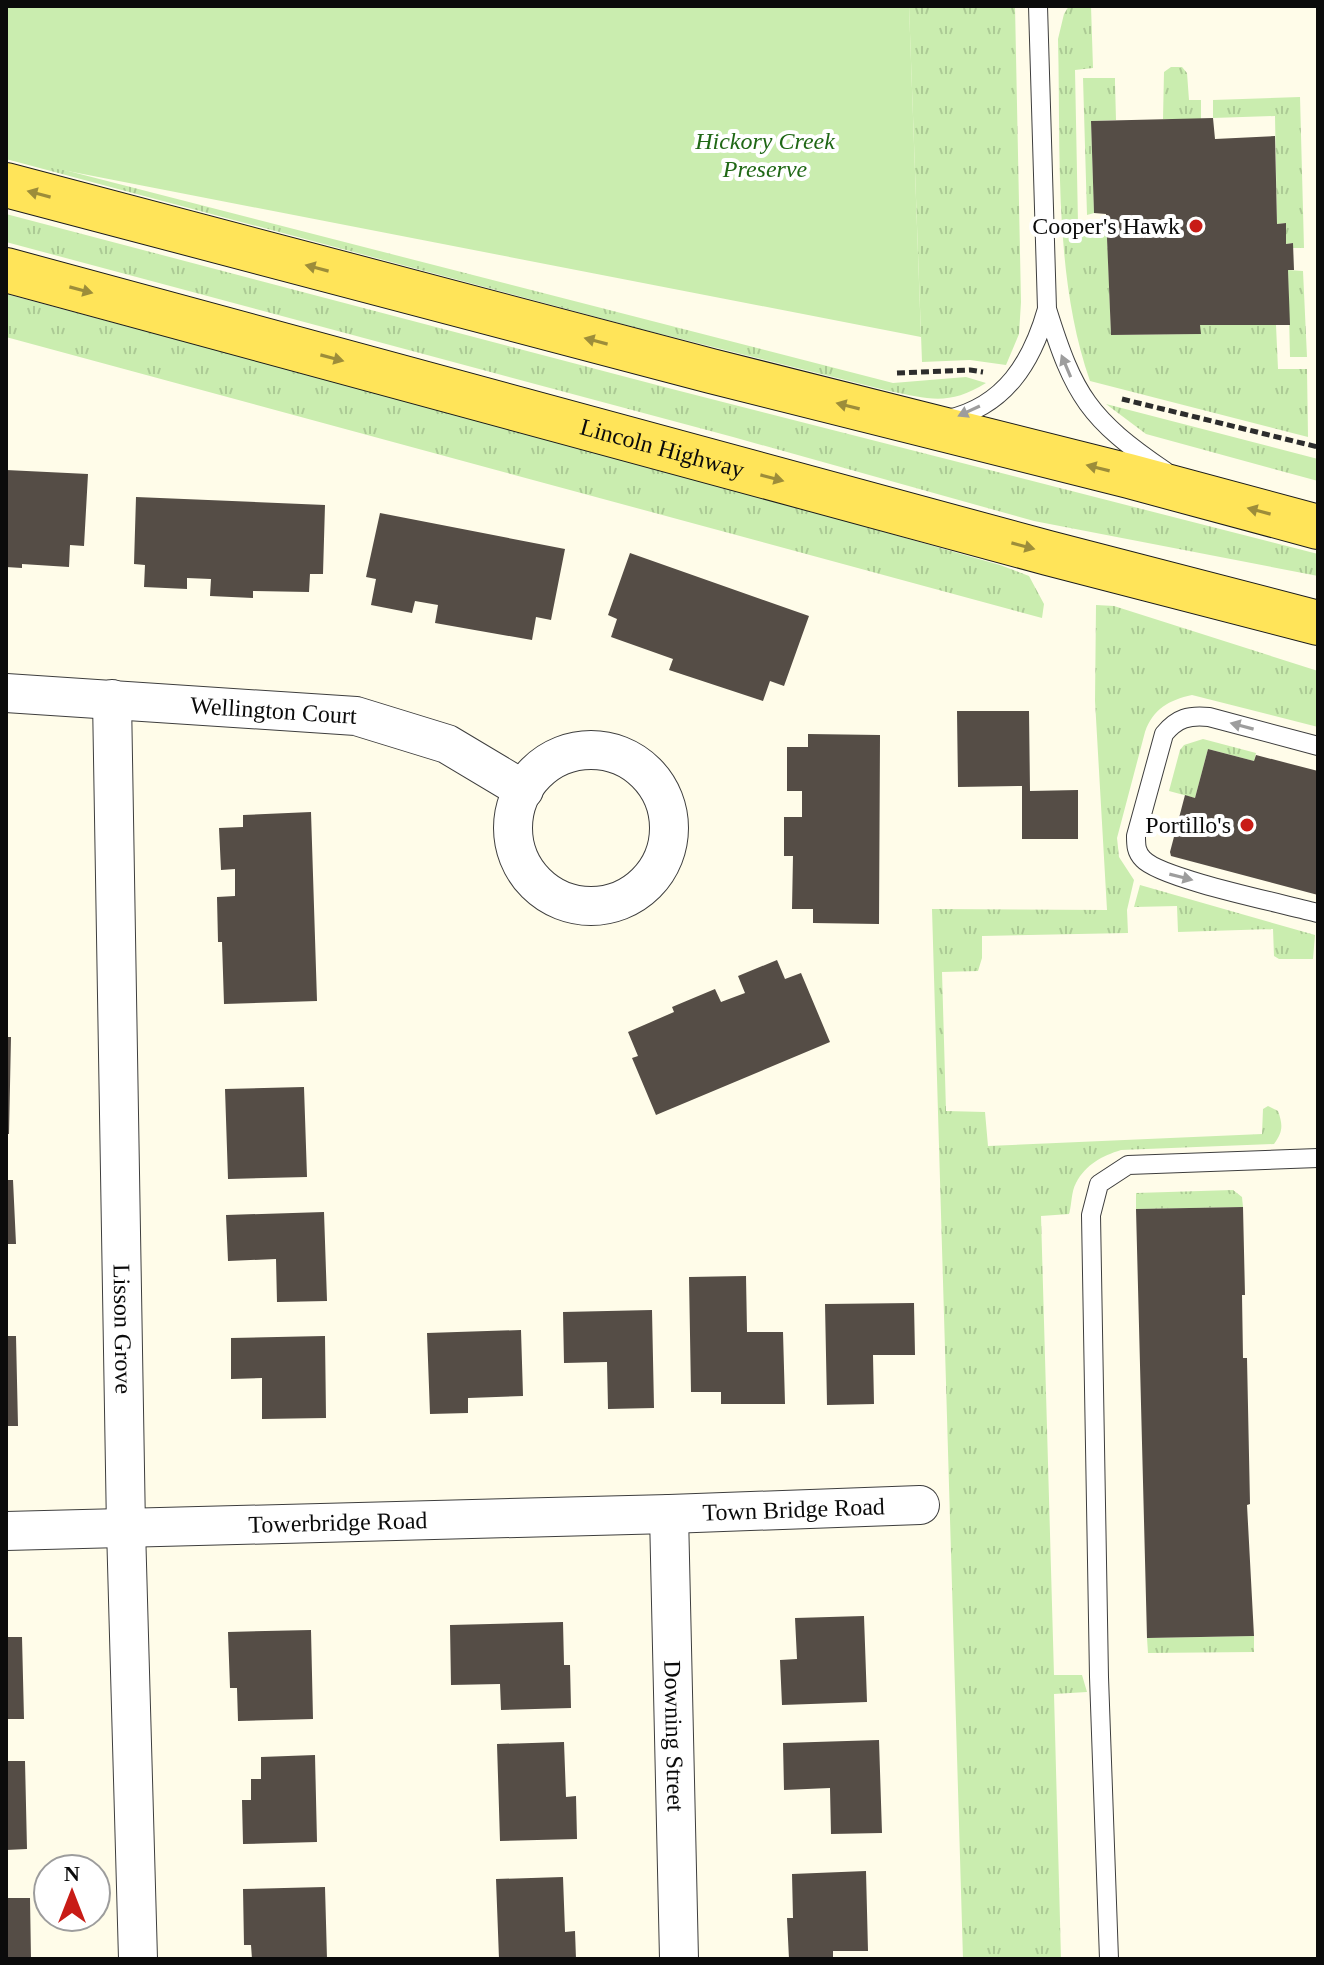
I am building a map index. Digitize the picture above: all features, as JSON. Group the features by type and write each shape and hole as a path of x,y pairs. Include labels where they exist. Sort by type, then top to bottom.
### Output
{"main road":[{"path":"6,185 696,368 1318,527"},
{"name":"Lincoln Highway","path":"6,270 1048,553 1318,623"}],"street":[{"name":"Wellington Court","path":"6,693 356,716 447,744 524,790"},
{"name":"Lisson Grove","path":"112,699 126,1528 138,1959"},
{"path":"600,750 626,757 647,772 662,793 670,818 669,843 660,867 644,887 622,901 597,907 571,905 547,894 528,876 516,853 512,827 517,801 524,790 530,778 549,762 574,752 600,750"},
{"name":"Town Bridge Road","path":"669,1514 920,1505"},
{"name":"Towerbridge Road","path":"6,1531 669,1514"},
{"name":"Downing Street","path":"669,1514 679,1959"}],"lane":[{"path":"1038,6 1047,309 1062,356 1076,390 1098,419 1131,447 1200,495"},
{"path":"924,424 965,415 1008,385 1038,343 1047,309"},
{"path":"1318,746 1209,717 1191,716 1174,722 1164,734 1136,836 1136,849 1143,859 1166,874 1318,913"},
{"path":"1109,1959 1099,1661 1091,1215 1099,1184 1128,1165 1318,1158"}],"path":[{"path":"1113,397 1318,447"}],"green space":[{"name":"Hickory Creek Preserve","path":"6,6 909,6 921,337 6,159"},
{"path":"909,6 1015,6 1021,302 1019,334 1006,365 970,360 922,362"},
{"path":"1069,6 1091,6 1093,68 1075,70 1078,224 1107,228 1111,335 1200,334 1200,325 1276,325 1278,369 1307,369 1308,437 1090,381 1070,299 1061,212 1058,39"},
{"path":"1171,67 1182,67 1187,73 1189,100 1201,100 1201,119 1163,119 1164,72"},
{"path":"1083,78 1115,78 1116,120 1091,121 1094,213 1087,215"},
{"path":"1300,97 1304,248 1293,248 1292,243 1286,244 1286,223 1277,224 1275,116 1213,118 1213,100"},
{"path":"6,155 893,383 966,377 986,383 961,395 939,399 889,391 645,330 6,159"},
{"path":"6,214 1318,554 1318,576 1034,521 6,242"},
{"path":"1288,270 1303,271 1307,357 1290,357"},
{"path":"6,294 681,474 1000,565 1029,576 1044,604 1042,618 6,337"},
{"path":"1106,404 1318,459 1318,481 1146,434"},
{"path":"1096,605 1114,606 1318,671 1318,727 1192,695 1169,703 1152,717 1145,732 1117,838 1119,857 1134,880 1127,910 1128,933 982,936 982,958 978,971 942,972 946,1111 985,1112 988,1146 1262,1134 1263,1109 1268,1106 1278,1111 1281,1128 1274,1144 1114,1152 1095,1162 1080,1176 1073,1190 1069,1214 1041,1216 1054,1675 1082,1675 1087,1692 1054,1694 1061,1959 963,1959 932,909 1107,910 1095,701"},
{"path":"1203,739 1256,753 1254,761 1208,749 1195,798 1169,791 1180,750 1184,745"},
{"path":"1140,885 1315,935 1313,959 1279,959 1274,956 1273,929 1178,932 1177,906 1134,907"},
{"path":"1233,1190 1242,1197 1243,1207 1136,1209 1136,1193"},
{"path":"1254,1636 1254,1652 1148,1653 1147,1638"}],"building":[{"name":"Cooper's Hawk","path":"1213,118 1215,139 1275,136 1277,224 1286,223 1286,244 1293,243 1294,270 1288,270 1290,325 1200,325 1201,334 1111,335 1106,214 1094,213 1091,121"},
{"path":"6,470 88,474 84,546 70,545 69,567 22,564 22,568 6,567"},
{"path":"136,497 325,505 323,574 310,574 309,592 253,591 253,598 210,596 211,579 187,578 187,589 144,587 145,565 134,564"},
{"path":"380,513 565,549 551,620 536,617 532,640 435,623 438,605 415,601 412,613 371,605 376,579 366,577"},
{"path":"630,553 809,616 784,686 770,681 763,701 669,670 673,659 611,637 617,619 608,615"},
{"path":"957,711 1029,711 1030,791 1078,790 1078,839 1022,839 1022,786 958,787"},
{"path":"808,734 880,735 879,924 813,923 813,909 792,909 793,856 784,856 784,817 802,817 802,791 787,791 787,747 808,747"},
{"name":"Portillo's","path":"1208,749 1254,761 1256,755 1318,771 1318,895 1171,856 1185,795 1195,798"},
{"path":"311,812 317,1001 224,1004 217,897 235,896 235,869 221,870 219,828 243,827 243,815"},
{"path":"777,960 785,979 801,973 830,1042 656,1115 632,1058 638,1056 628,1032 674,1012 672,1007 715,989 721,1002 745,993 738,976"},
{"path":"6,1037 11,1037 9,1134 6,1134"},
{"path":"304,1087 307,1177 228,1179 225,1089"},
{"path":"6,1180 13,1180 16,1244 6,1244"},
{"path":"1243,1207 1243,1358 1247,1358 1250,1504 1247,1505 1254,1636 1147,1638 1136,1209"},
{"path":"324,1212 327,1301 277,1302 276,1259 228,1261 226,1215"},
{"path":"746,1276 747,1332 783,1332 785,1404 721,1404 721,1392 691,1392 689,1277"},
{"path":"914,1303 915,1355 873,1355 874,1404 827,1405 825,1304"},
{"path":"652,1310 654,1408 608,1409 607,1362 564,1363 563,1312"},
{"path":"521,1330 523,1396 468,1398 468,1413 430,1414 427,1333"},
{"path":"6,1336 16,1336 18,1426 6,1426"},
{"path":"325,1336 326,1418 262,1419 262,1378 231,1379 231,1338"},
{"path":"864,1616 867,1702 782,1705 780,1660 797,1659 795,1618"},
{"path":"563,1622 564,1665 570,1665 571,1708 501,1710 500,1684 451,1685 450,1625"},
{"path":"311,1630 313,1719 238,1721 237,1688 230,1688 228,1632"},
{"path":"6,1637 22,1637 24,1719 6,1719"},
{"path":"879,1740 882,1833 831,1834 830,1788 784,1790 783,1743"},
{"path":"564,1742 566,1797 576,1796 577,1839 500,1841 497,1744"},
{"path":"315,1755 317,1842 243,1844 242,1800 251,1800 251,1779 261,1779 261,1757"},
{"path":"6,1761 25,1761 27,1849 6,1850"},
{"path":"866,1871 868,1951 833,1951 833,1959 789,1959 787,1918 793,1918 792,1874"},
{"path":"563,1877 565,1932 575,1931 576,1959 499,1959 496,1879"},
{"path":"325,1887 327,1959 252,1959 251,1945 244,1945 243,1889"},
{"path":"6,1898 30,1898 31,1959 6,1959"}],"place":[{"name":"Cooper's Hawk","path":"1196,226"},
{"name":"Portillo's","path":"1247,825"}]}
